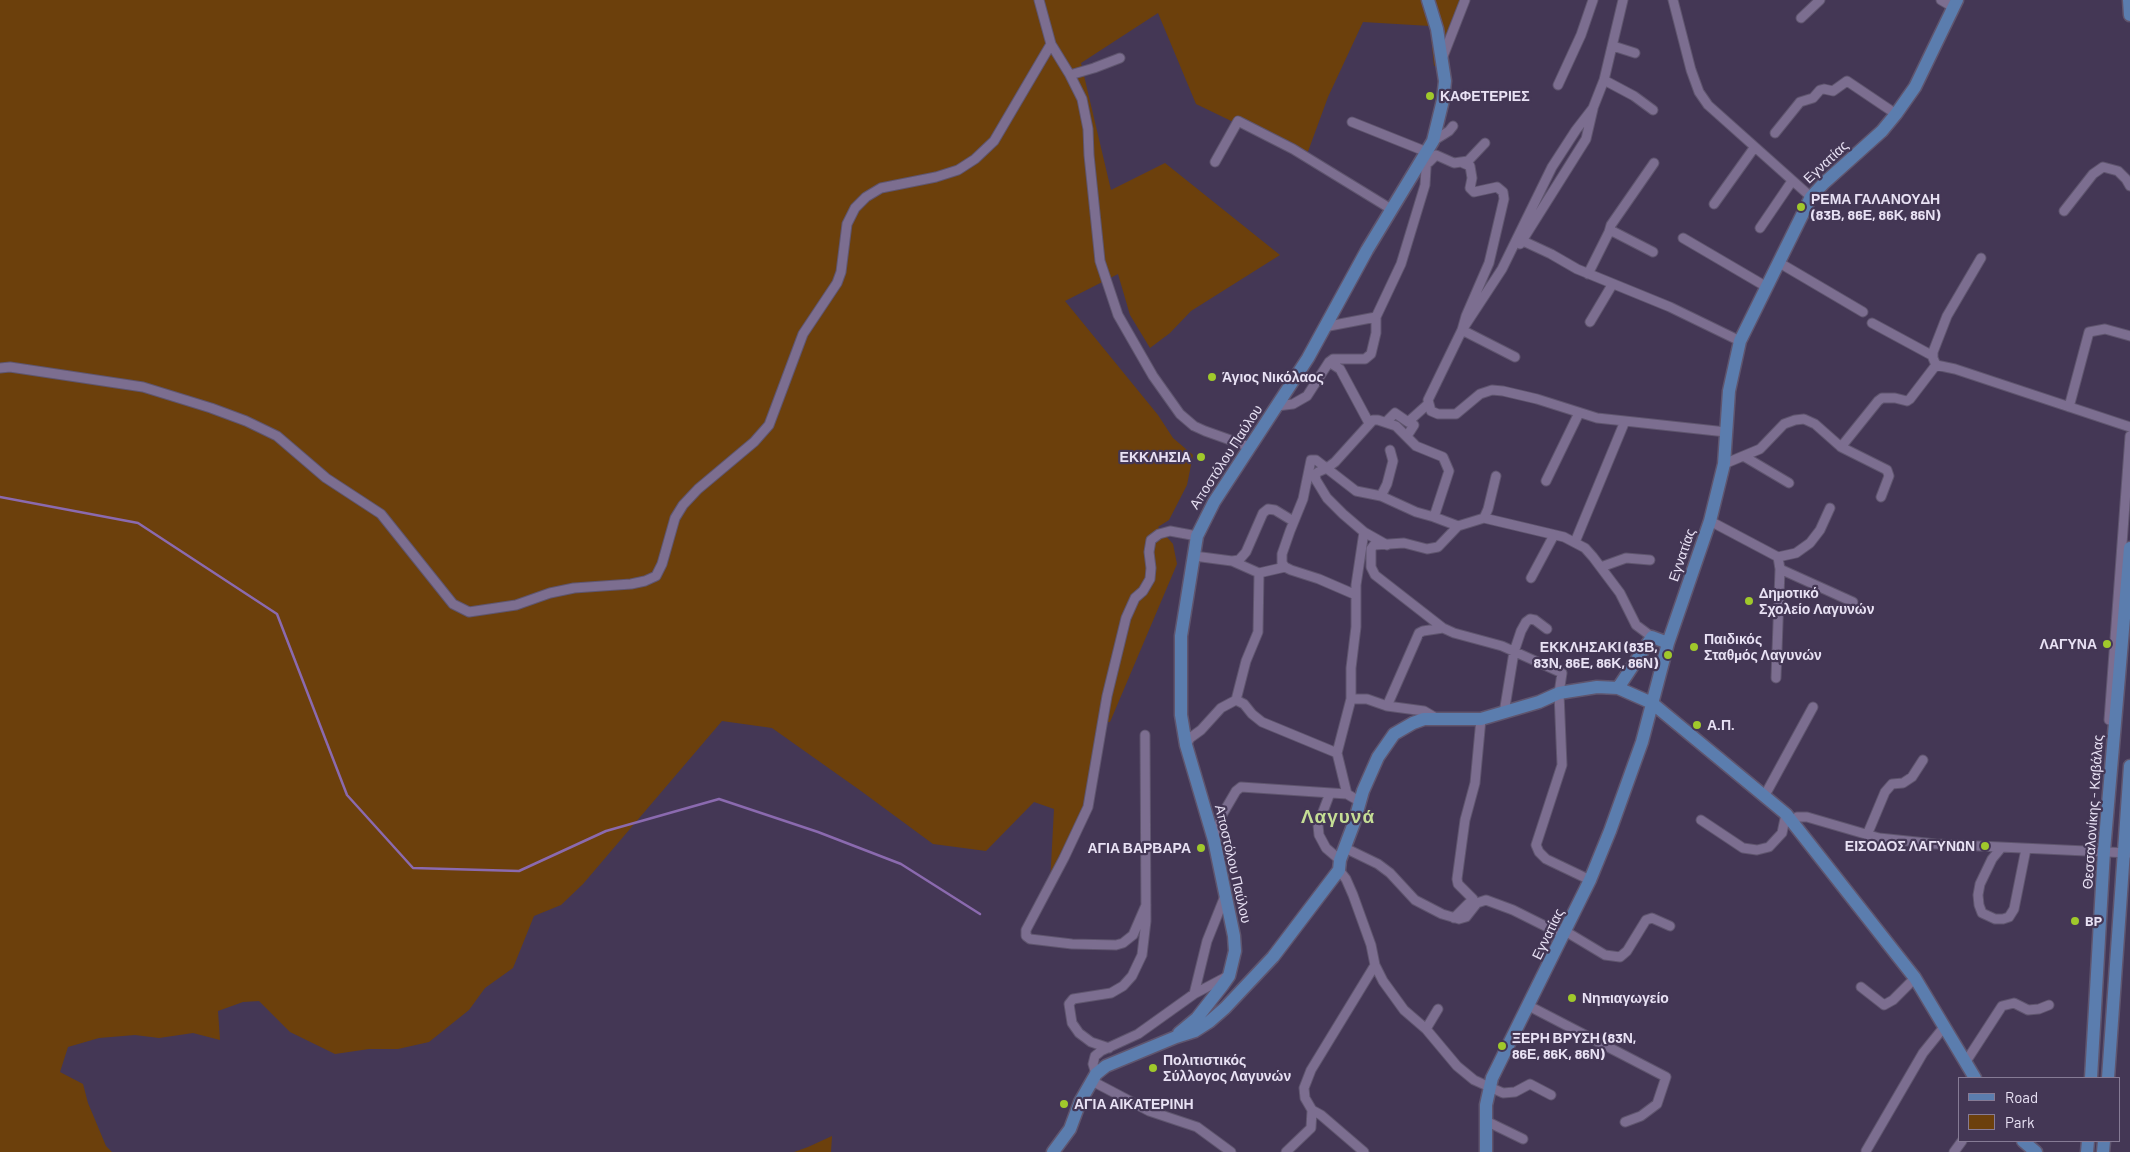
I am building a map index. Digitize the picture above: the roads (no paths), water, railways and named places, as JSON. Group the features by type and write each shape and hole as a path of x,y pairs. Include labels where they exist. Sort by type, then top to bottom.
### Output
{"street":[{"path":"1039,0 1051,44 1070,75 1082,100 1088,129 1100,261 1122,322 1153,376 1180,414 1194,426 1204,431 1250,447"},
{"name":"Αποστόλου Παύλου","path":"1176,1036 1196,1018 1229,976 1235,951 1234,936 1214,840 1186,745 1182,715 1181,636 1197,536 1214,502 1308,358 1391,208 1426,156 1443,100 1445,81 1437,29 1428,0"},
{"path":"1442,59 1465,0"},
{"path":"1558,85 1581,35 1593,0"},
{"path":"1511,253 1523,241 1536,217 1586,139 1593,108 1604,80 1623,0"},
{"path":"1674,0 1698,92 1708,105 1754,148 1811,196"},
{"path":"1801,18 1820,0"},
{"path":"1941,0 1955,4"},
{"path":"2129,0 2130,15"},
{"name":"Εγνατίας","path":"1486,1152 1486,1105 1490,1086 1590,880 1639,752 1668,643 1710,521 1724,464 1729,391 1740,341 1765,286 1811,196 1882,131 1896,114 1915,87 1955,4"},
{"path":"0,368 29,370 143,387 211,408 246,421 277,436 326,478 381,514 453,604 469,612 516,605 550,593 574,588 631,584 644,581 656,576 675,518 683,505 698,489 754,442 769,425 802,334 837,283 841,272 847,224 855,208 881,188 936,177 958,170 975,159 994,141 1051,44"},
{"path":"1613,46 1635,53"},
{"path":"1070,75 1120,58"},
{"path":"1604,80 1634,96 1653,110"},
{"path":"1775,133 1800,102 1813,98 1820,90 1833,91 1847,80 1896,114"},
{"path":"1593,108 1552,167 1511,253 1462,330 1428,400 1428,404 1431,411 1438,414 1456,414 1480,394 1492,390 1503,391 1537,399 1597,418 1726,432"},
{"path":"1215,162 1238,121 1293,149 1391,208"},
{"path":"1352,122 1426,156 1439,155 1454,163 1463,163 1470,166 1472,178 1470,188 1474,192 1497,187 1502,192 1504,199 1489,262 1462,330"},
{"path":"1277,406 1293,404 1307,396 1333,358 1365,359 1371,354 1376,333 1376,317 1394,281 1409,242 1425,185 1426,156 1453,126"},
{"path":"1463,163 1473,157 1485,143"},
{"path":"1714,204 1754,148"},
{"path":"1588,274 1611,225 1654,163"},
{"path":"2064,211 2093,174 2103,167 2118,171 2130,186"},
{"path":"1760,228 1792,181"},
{"path":"1609,232 1614,232 1652,252"},
{"path":"1683,238 1765,286"},
{"path":"1523,241 1588,274 1670,307 1740,341"},
{"path":"1936,365 1933,356 1947,316 1981,258"},
{"path":"1778,262 1862,312"},
{"path":"1590,322 1612,285"},
{"path":"1324,327 1376,317"},
{"path":"1872,323 1933,356"},
{"path":"2069,407 2089,332 2105,329 2130,336"},
{"path":"1462,330 1515,356"},
{"path":"1329,362 1340,369 1369,423"},
{"path":"1936,365 1955,369 2130,427"},
{"path":"1840,448 1878,401 1882,398 1896,398 1907,401 1936,365"},
{"path":"1408,422 1428,404"},
{"path":"1546,481 1579,412"},
{"path":"1386,422 1395,413 1414,425 1407,436"},
{"path":"1724,464 1745,457 1760,449 1784,424 1804,419 1815,424 1840,448 1887,470 1889,476 1881,497"},
{"path":"1387,545 1364,532 1343,514 1320,488 1316,475 1327,468 1352,445 1369,423 1378,420 1396,426 1416,446 1443,457 1449,471 1434,517"},
{"path":"1575,542 1625,422"},
{"path":"2102,851 2130,436"},
{"path":"1380,496 1387,484 1393,462 1390,450"},
{"path":"1745,457 1789,482"},
{"path":"1285,567 1282,563 1282,554 1303,499 1311,460 1316,460 1356,490 1380,496 1416,512 1458,526"},
{"path":"1484,518 1496,476"},
{"path":"1194,556 1232,561 1239,560 1246,552 1263,513 1268,508 1293,521"},
{"path":"1710,521 1778,558 1796,553 1810,543 1820,530 1830,508"},
{"path":"1375,575 1371,567 1371,549 1374,545 1404,543 1427,549 1438,547 1458,526 1484,518 1554,535 1575,542 1585,548 1620,593 1636,625 1652,637 1668,643"},
{"path":"1146,905 1133,934 1123,943 1116,945 1072,944 1030,940 1026,936 1026,930 1064,858 1088,807 1107,696 1126,618 1135,598 1143,591 1150,579 1152,568 1149,552 1151,540 1159,534 1170,531 1197,536"},
{"path":"1347,794 1337,753 1351,699 1351,668 1356,627 1358,569 1364,532"},
{"path":"1531,578 1554,535"},
{"name":"Θεσσαλονίκης - Καβάλας","path":"2091,1077 2102,851 2130,548"},
{"path":"1601,567 1626,558 1650,560"},
{"path":"1776,678 1780,569 1778,558"},
{"path":"1232,561 1259,573 1285,567 1356,595"},
{"path":"1358,569 1375,575 1443,628 1454,633 1502,646 1562,673 1559,693 1562,765 1536,844 1539,852 1546,859 1590,880"},
{"path":"1780,569 1853,602"},
{"path":"1186,745 1190,738 1201,730 1221,708 1236,700 1246,661 1258,632 1259,573"},
{"path":"1504,713 1514,652 1526,622 1530,619 1535,620 1547,629"},
{"path":"1387,706 1419,633 1443,628"},
{"path":"1618,688 1652,637"},
{"path":"1053,1152 1070,1128 1080,1102 1094,1077 1106,1066 1176,1036 1195,1031 1209,1022 1225,1008 1273,957 1341,859 1360,801 1378,757 1394,734 1413,722 1436,718 1481,719 1504,713 1559,693 1584,688 1618,688 1652,703 1765,795 1789,817 1915,978 1974,1077"},
{"path":"1351,699 1367,699 1387,706 1424,711 1436,718"},
{"path":"1236,700 1244,704 1262,722 1337,753"},
{"path":"1765,795 1813,707"},
{"path":"1475,901 1458,884 1457,879 1465,820 1475,783 1481,719"},
{"path":"1109,1048 1091,1042 1079,1033 1072,1023 1070,1004 1073,999 1111,993 1123,986 1132,976 1142,955 1146,905 1145,736"},
{"path":"1867,835 1884,792 1892,784 1903,783 1912,776 1923,760"},
{"path":"2108,1077 2127,852 2130,766"},
{"path":"1214,840 1222,815 1236,791 1241,787 1347,794 1360,801"},
{"path":"1330,793 1318,825 1319,836 1326,848 1341,859 1378,864 1390,872 1415,900 1454,918 1466,917 1475,901"},
{"path":"1789,817 1807,817 1867,835 1898,841 2000,848 2127,852"},
{"path":"1701,820 1743,848 1757,850 1769,847 1782,833 1789,817"},
{"path":"2000,848 1992,859 1980,884 1979,905 1982,913 1995,919 2009,917 2014,909 2026,849"},
{"path":"1341,859 1346,879 1371,945 1375,965 1396,1000 1426,1029 1463,1072 1474,1080 1503,1092 1515,1092 1530,1084 1551,1095"},
{"path":"1194,994 1207,941 1225,896"},
{"path":"1475,901 1486,900 1492,902 1564,933 1605,955 1620,957 1627,951 1646,920 1652,918 1670,926"},
{"path":"1364,1152 1321,1115 1312,1110 1305,1098 1306,1080 1375,965"},
{"path":"1094,1077 1093,1064 1095,1056 1101,1051 1138,1034 1194,994 1229,976"},
{"path":"1861,987 1884,1005 1893,1000 1915,978"},
{"path":"1966,1063 2002,1006 2014,1003 2028,1010 2039,1009 2049,1005"},
{"path":"1530,1006 1666,1077 1657,1104 1641,1116 1626,1122"},
{"path":"1426,1029 1438,1009"},
{"path":"1866,1151 1923,1053 1944,1027"},
{"path":"1094,1077 1149,1111 1197,1127 1231,1152"},
{"path":"1286,1152 1311,1128 1312,1110"},
{"path":"1486,1121 1523,1139"},
{"path":"2023,1142 2036,1152"}],"waterway":[{"path":"0,497 138,523 277,614 347,795 413,868 519,871 606,831 719,799 818,832 901,864 980,914"}],"place":[{"name":"ΚΑΦΕΤΕΡΙΕΣ","path":"1430,96"},
{"name":"ΡΕΜΑ ΓΑΛΑΝΟΥΔΗ (83Β, 86Ε, 86Κ, 86Ν)","path":"1801,207"},
{"name":"Άγιος Νικόλαος","path":"1212,377"},
{"name":"ΕΚΚΛΗΣΙΑ","path":"1201,457"},
{"name":"Δημοτικό Σχολείο Λαγυνών","path":"1749,601"},
{"name":"ΛΑΓΥΝΑ","path":"2107,644"},
{"name":"Παιδικός Σταθμός Λαγυνών","path":"1694,647"},
{"name":"ΕΚΚΛΗΣΑΚΙ (83Β, 83Ν, 86Ε, 86Κ, 86Ν)","path":"1668,655"},
{"name":"Α.Π.","path":"1697,725"},
{"name":"ΕΙΣΟΔΟΣ ΛΑΓΥΝΩΝ","path":"1985,846"},
{"name":"ΑΓΙΑ ΒΑΡΒΑΡΑ","path":"1201,848"},
{"name":"BP","path":"2075,921"},
{"name":"Νηπιαγωγείο","path":"1572,998"},
{"name":"ΞΕΡΗ ΒΡΥΣΗ (83Ν, 86Ε, 86Κ, 86Ν)","path":"1502,1046"},
{"name":"Πολιτιστικός Σύλλογος Λαγυνών","path":"1153,1068"},
{"name":"ΑΓΙΑ ΑΙΚΑΤΕΡΙΝΗ","path":"1064,1104"}],"district":[{"name":"Λαγυνά","path":"1338,817"}]}
